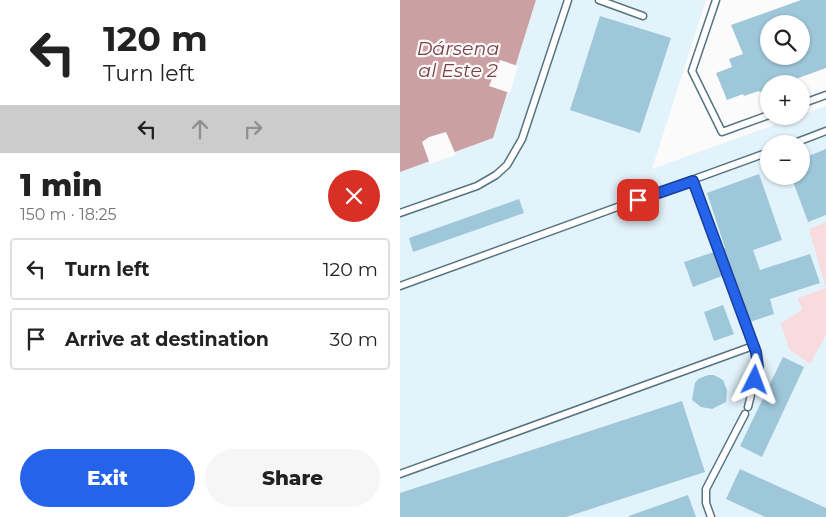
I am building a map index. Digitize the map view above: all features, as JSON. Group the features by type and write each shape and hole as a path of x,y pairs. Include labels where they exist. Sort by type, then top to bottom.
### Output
{"lane":[{"path":"400,213 477,186 507,165 522,139 568,0"},
{"path":"599,0 643,16"},
{"path":"716,0 692,71 722,132 760,118"},
{"path":"810,101 826,95"},
{"path":"810,137 826,131"},
{"path":"400,286 760,155"},
{"path":"693,181 753,346 758,367 748,407"},
{"path":"400,474 753,346"},
{"path":"711,517 706,503 706,489 745,414"}],"shaded area":[{"path":"536,0 706,0 652,169 774,125 810,125 810,112 826,106 826,517 400,517 400,172 493,138"},
{"path":"826,222 826,288 809,229"},
{"path":"826,288 826,335 810,364 789,349 781,323 802,310 798,298"}],"water":[{"name":"Dársena al Este 2","path":"400,0 536,0 493,138 400,172"}],"pier":[{"path":"500,60 518,66 510,93 489,86"},
{"path":"446,132 456,155 430,164 422,142 429,137"}],"building":[{"path":"801,0 826,0 826,68 807,75 760,75 760,92 744,96 743,94 727,100 716,73 732,67 729,59 743,54 731,25"},
{"path":"600,16 671,38 640,133 570,110"},
{"path":"826,149 826,215 808,222 794,185 810,185 810,155"},
{"path":"759,174 760,185 763,185 782,240 753,250 760,270 810,254 820,283 770,299 774,314 750,322 723,248 725,248 707,193"},
{"path":"519,199 524,213 413,252 409,238"},
{"path":"714,252 722,276 693,287 684,262"},
{"path":"723,305 734,334 714,341 704,312"},
{"path":"783,357 804,367 762,457 740,446"},
{"path":"714,375 723,380 727,390 726,402 712,409 701,407 692,400 695,383 698,379"},
{"path":"682,401 705,472 566,517 400,517 400,493"},
{"path":"740,469 826,508 826,517 765,517 726,499"},
{"path":"688,495 696,517 629,517 629,516"}],"route":[{"path":"638,200 693,181 756,352 758,367 755,380"}]}
